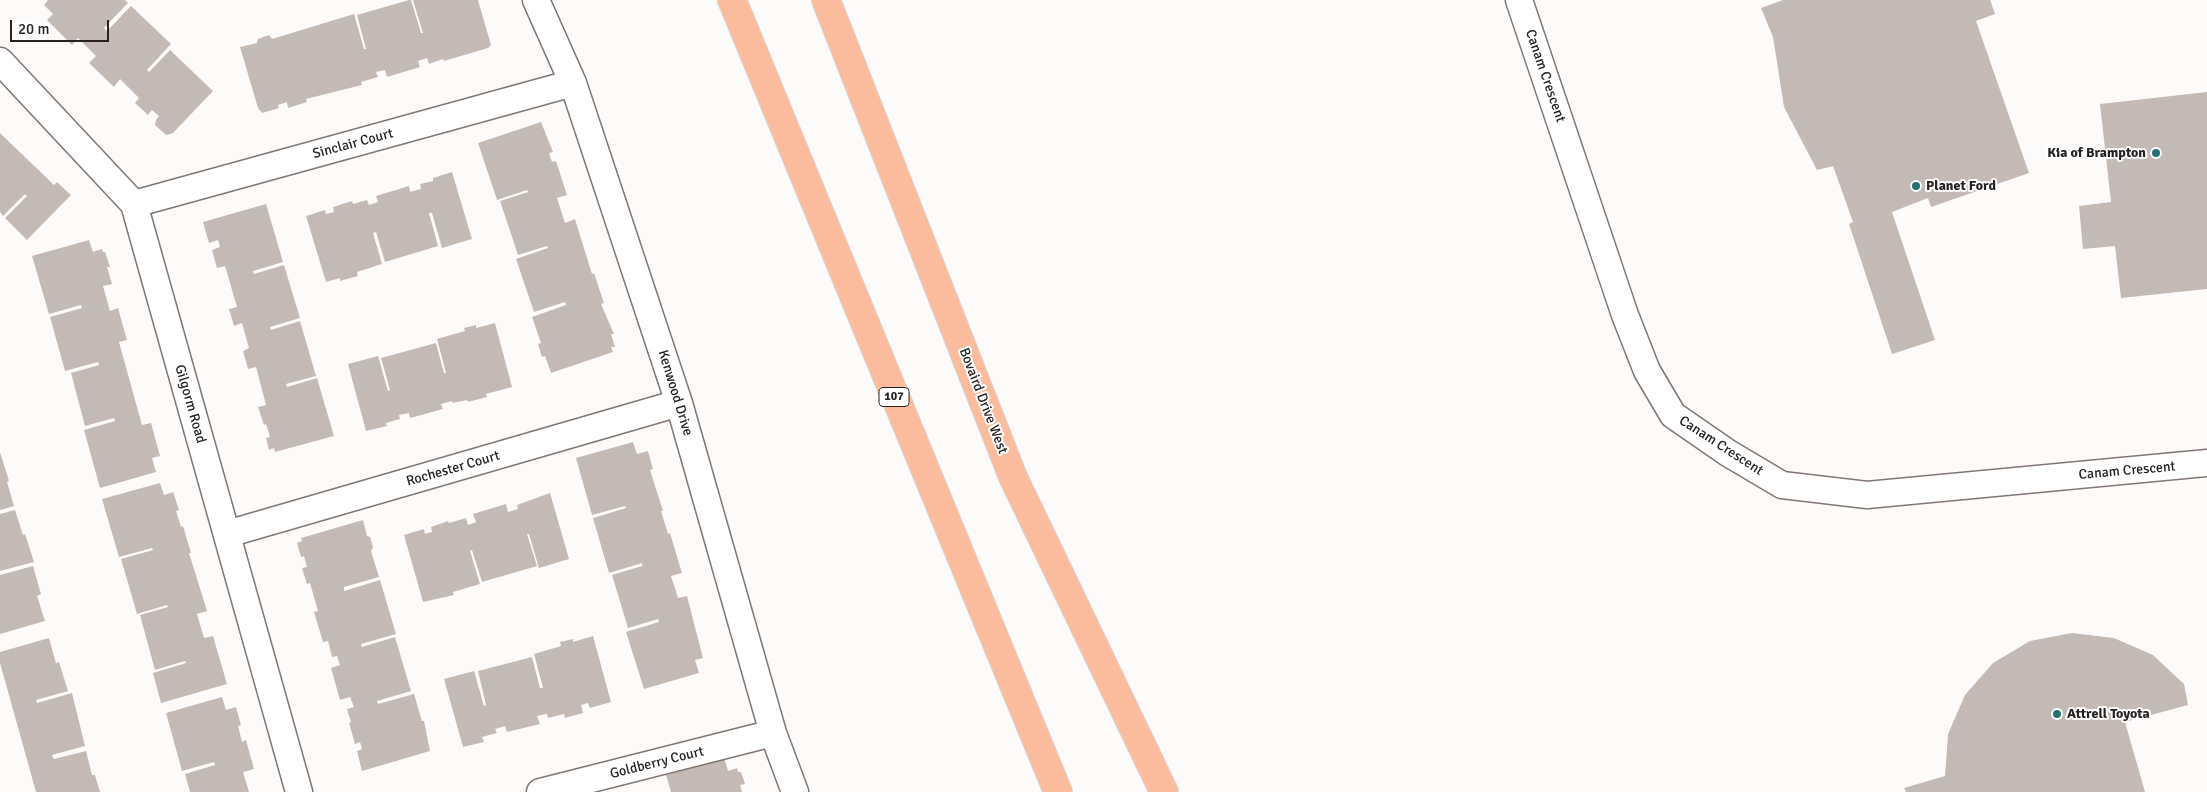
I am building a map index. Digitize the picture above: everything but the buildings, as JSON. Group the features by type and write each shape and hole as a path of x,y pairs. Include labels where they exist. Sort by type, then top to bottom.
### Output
{"main road":[{"name":"107","path":"732,0 1058,792"},
{"name":"Bovaird Drive West","path":"826,0 1013,477 1164,792"}],"street":[{"name":"Kenwood Drive","path":"536,0 572,83 679,404 773,733 795,792"},
{"name":"Canam Crescent","path":"1519,0 1625,315 1647,371 1673,415 1728,453 1782,485 1867,495 2207,463"},
{"name":"Gilgorm Road","path":"0,61 134,204 299,792"},
{"name":"Sinclair Court","path":"134,204 572,83"},
{"name":"Rochester Court","path":"227,534 679,404"},
{"name":"Goldberry Court","path":"540,792 773,733"}],"place":[{"name":"Kia of Brampton","path":"2156,153"},
{"name":"Planet Ford","path":"1916,186"},
{"name":"Attrell Toyota","path":"2057,714"}]}
